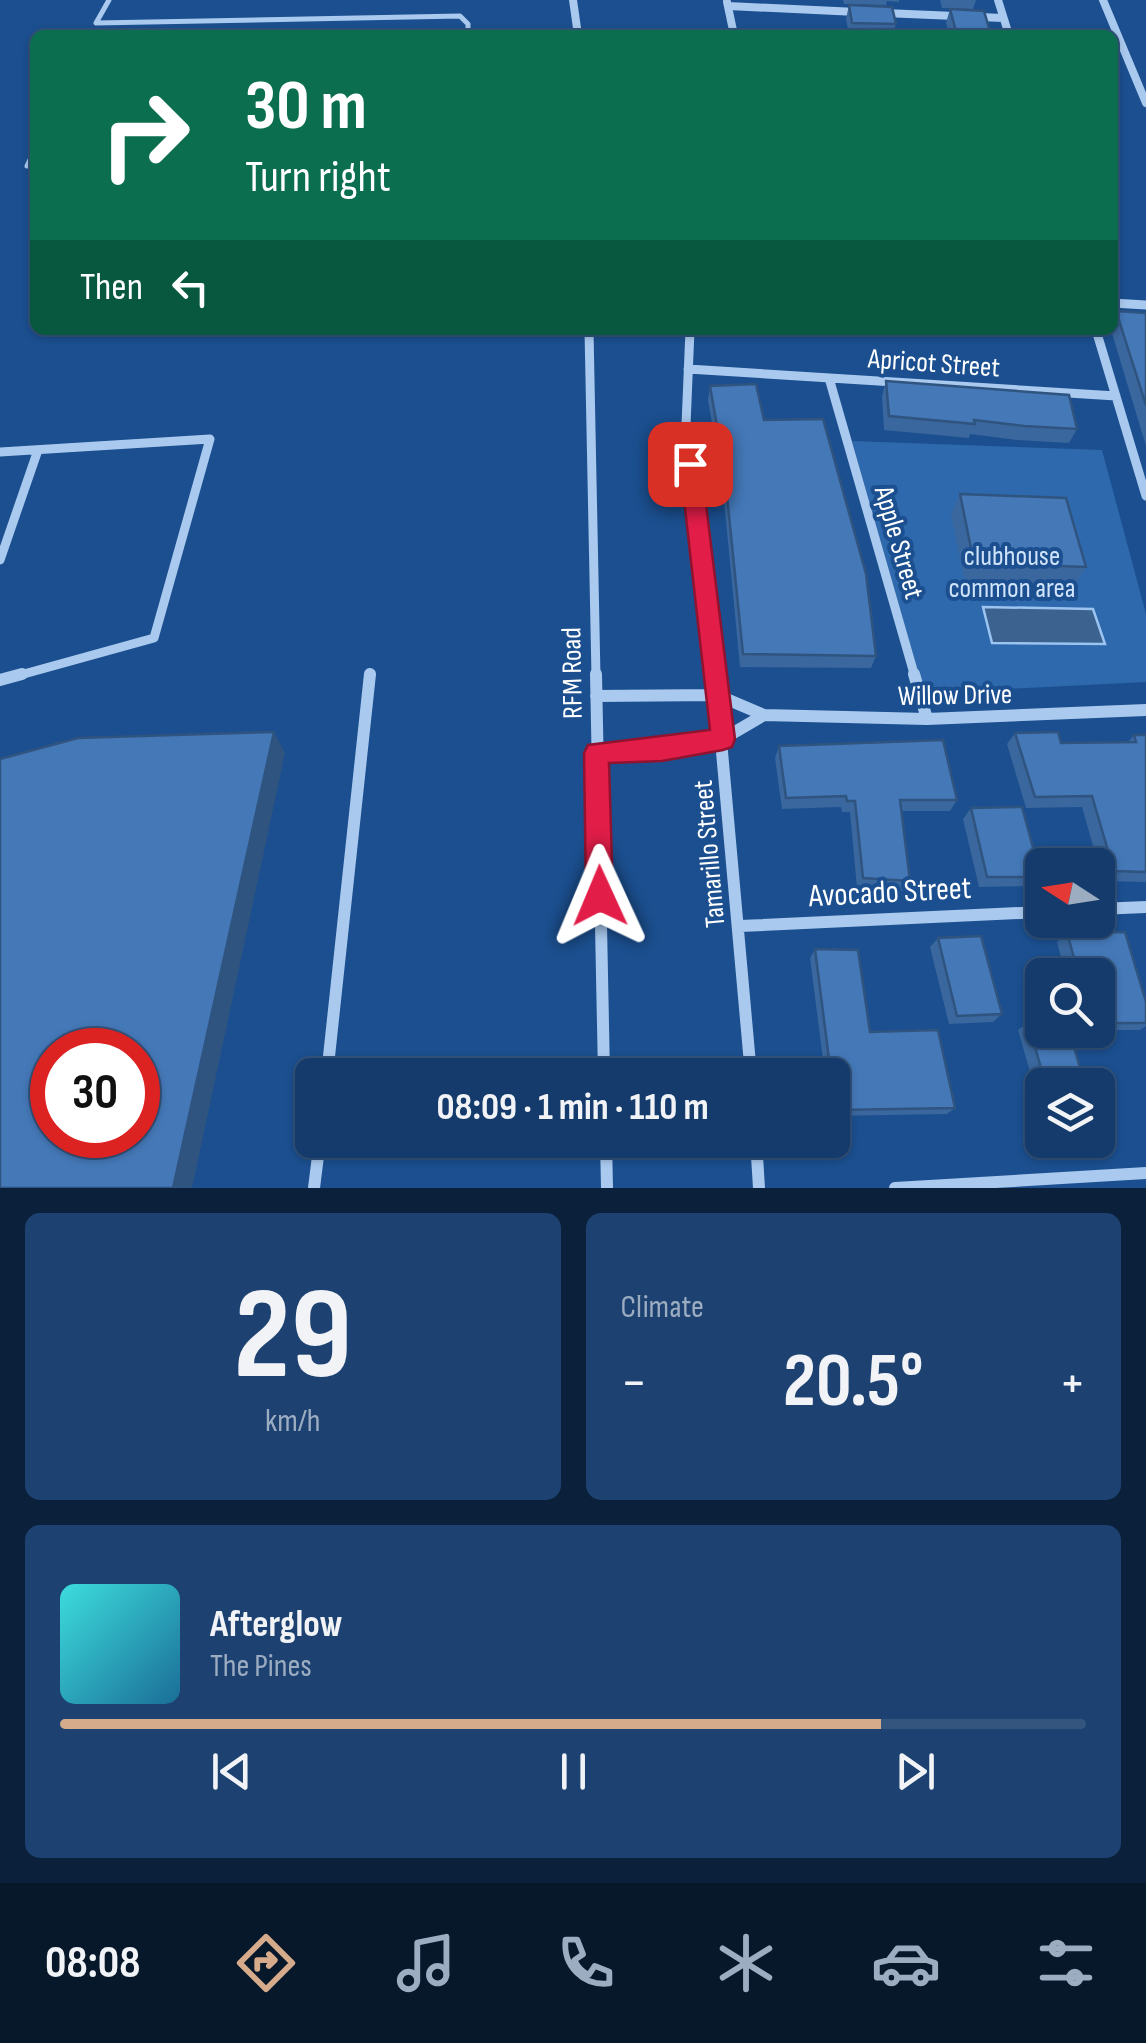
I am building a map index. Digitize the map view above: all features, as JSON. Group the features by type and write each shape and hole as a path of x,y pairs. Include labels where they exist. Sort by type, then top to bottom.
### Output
{"street":[{"path":"573,0 577,30"},
{"path":"998,0 1007,30"},
{"path":"1103,0 1116,30"},
{"path":"733,30 727,3 1004,18"},
{"path":"1118,36 1146,102"},
{"path":"1118,303 1146,305"},
{"name":"RFM Road","path":"589,335 604,1058"},
{"name":"Tamarillo Street","path":"690,335 686,425 723,739 750,1058"},
{"path":"1098,335 1146,496"},
{"name":"Apricot Street","path":"688,369 1116,396"},
{"name":"Apple Street","path":"829,378 926,719"},
{"path":"0,452 210,438 154,638 0,680"},
{"path":"0,560 38,450"},
{"path":"328,1058 370,674"},
{"path":"596,696 717,695 764,715"},
{"name":"Willow Drive","path":"764,715 926,719 1146,710"},
{"path":"596,753 662,750 723,739 764,715"},
{"path":"1115,908 1146,907"},
{"name":"Avocado Street","path":"740,926 1025,913"},
{"path":"314,1188 318,1158"},
{"path":"606,1158 607,1188"},
{"path":"758,1158 760,1188"},
{"path":"894,1188 1146,1173"}],"lane":[{"path":"92,30 108,0"},
{"path":"96,23 460,16 468,30"},
{"path":"27,166 30,160"}],"green space":[{"name":"clubhouse common area","path":"852,441 1102,450 1146,614 1146,682 924,693"}],"shaded area":[{"path":"983,607 1093,609 1105,644 992,643"}],"building":[{"path":"849,5 892,7 896,24 852,23"},
{"path":"950,9 984,11 990,30 956,30"},
{"path":"1118,311 1146,313 1146,405 1118,317"},
{"path":"886,381 1069,395 1077,429 889,416"},
{"path":"756,384 764,420 823,419 866,574 876,656 743,654 724,466 710,386"},
{"path":"960,494 1066,498 1086,567 974,563"},
{"path":"274,732 173,1188 0,1188 0,759 78,738"},
{"path":"1058,732 1061,743 1136,742 1134,735 1146,735 1146,872 1115,871 1115,848 1107,848 1092,796 1035,797 1015,733"},
{"path":"943,740 957,800 900,800 910,881 863,878 855,801 847,801 846,796 786,798 779,746"},
{"path":"1022,807 1033,848 1025,848 1025,877 987,877 971,808"},
{"path":"1115,932 1125,932 1146,1002 1146,1023 1115,1023 1115,958 1074,958 1068,938 1115,938"},
{"path":"981,936 1002,1014 957,1016 938,938"},
{"path":"815,949 858,950 870,1032 938,1030 955,1108 850,1110 850,1058 829,1058"},
{"path":"1035,1048 1074,1048 1080,1068 1041,1068"}],"route":[{"path":"600,896 596,753 662,750 723,739 690,464"}]}
